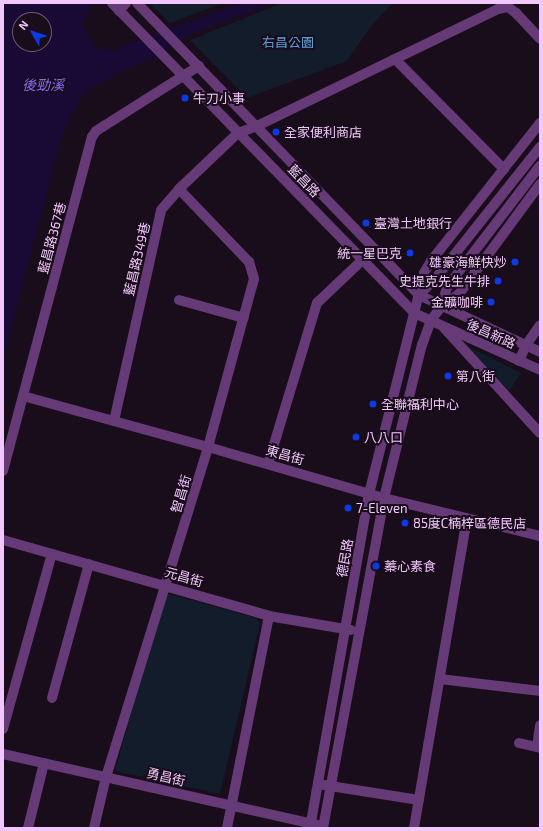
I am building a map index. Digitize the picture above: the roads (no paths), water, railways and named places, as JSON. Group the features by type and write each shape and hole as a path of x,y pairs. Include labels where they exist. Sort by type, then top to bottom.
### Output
{"street":[{"path":"112,3 123,7"},
{"name":"藍昌路","path":"137,3 419,295 441,307"},
{"name":"藍昌路","path":"123,7 144,36 162,55 414,312 431,320"},
{"path":"238,132 257,126 484,14 508,7 516,13 540,39"},
{"path":"395,58 504,169"},
{"name":"藍昌路367巷","path":"3,471 92,136 96,131 199,66"},
{"name":"德民路","path":"310,826 370,494 424,273 431,261 540,123"},
{"name":"藍昌路349巷","path":"114,420 161,210 179,189 238,132"},
{"name":"德民路","path":"419,295 435,279 540,147"},
{"name":"德民路","path":"441,307 447,287 540,166"},
{"name":"德民路","path":"323,827 384,498 422,345 431,320 441,307 459,294 540,184"},
{"name":"智昌街","path":"94,828 106,777 208,447 254,279 248,262 179,189"},
{"path":"268,464 317,303 374,249"},
{"path":"179,300 244,318"},
{"name":"後昌新路","path":"441,307 540,352"},
{"name":"後昌新路","path":"431,320 540,370"},
{"path":"441,325 540,433"},
{"path":"519,361 526,345 540,325"},
{"name":"東昌街","path":"24,396 114,420 384,498 540,536"},
{"path":"414,828 467,518"},
{"name":"元昌街","path":"3,540 269,616 359,632"},
{"path":"3,729 52,554"},
{"path":"52,698 89,564"},
{"path":"227,828 269,616"},
{"path":"440,679 540,691"},
{"path":"519,743 539,747 540,725"},
{"name":"勇昌街","path":"3,754 232,806 310,826 323,827"},
{"path":"28,828 44,763"},
{"path":"318,785 419,800"}],"water":[{"name":"後勁溪","path":"3,3 93,3 82,26 95,46 113,51 133,42 241,3 273,3 189,35 151,59 114,75 85,92 71,115 61,139 3,360"}],"place":[{"name":"牛刀小事","path":"185,98"},
{"name":"全家便利商店","path":"276,132"},
{"name":"臺灣土地銀行","path":"366,223"},
{"name":"統一星巴克","path":"410,253"},
{"name":"雄豪海鮮快炒","path":"515,262"},
{"name":"史提克先生牛排","path":"498,281"},
{"name":"金礦咖啡","path":"491,302"},
{"name":"第八街","path":"448,376"},
{"name":"全聯福利中心","path":"373,404"},
{"name":"八八口","path":"356,437"},
{"name":"7-Eleven","path":"348,508"},
{"name":"85度C楠梓區德民店","path":"405,523"},
{"name":"蓁心素食","path":"376,566"}],"park label":[{"name":"右昌公園","path":"288,42"}]}
